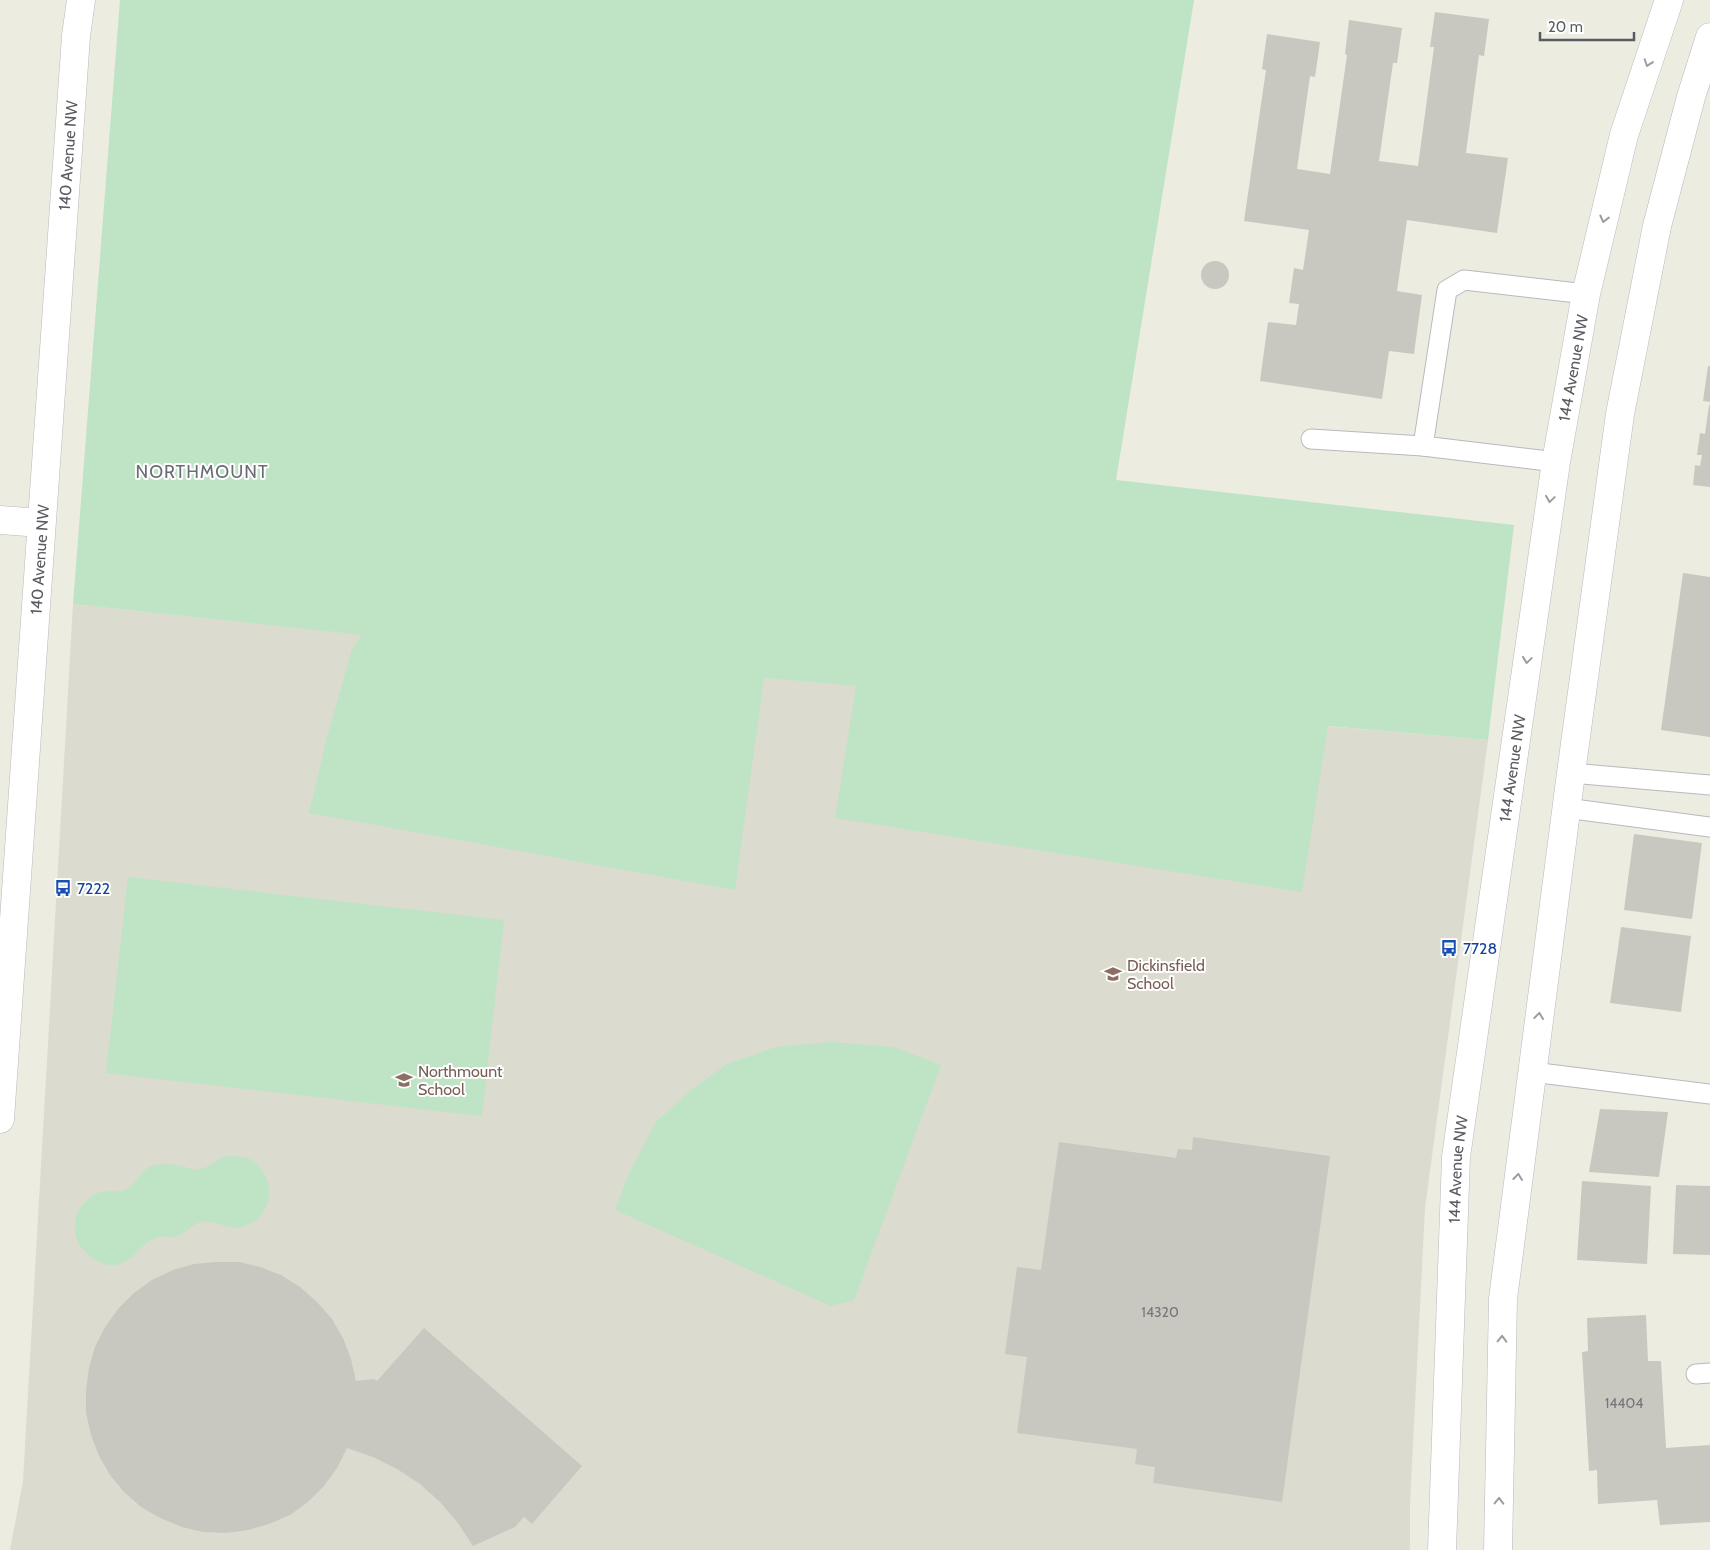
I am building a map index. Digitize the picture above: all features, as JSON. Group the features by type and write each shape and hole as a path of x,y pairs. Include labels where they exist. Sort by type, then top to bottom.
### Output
{"street":[{"name":"140 Avenue NW","path":"0,1119 76,36 81,0"},
{"name":"144 Avenue NW","path":"1442,1550 1456,1157 1556,462 1586,294 1624,135 1670,0"},
{"path":"1498,1550 1503,1299 1566,808 1620,414 1657,226 1691,97 1710,37"},
{"path":"0,520 42,523"}],"lane":[{"path":"1423,446 1447,290 1464,280 1586,294"},
{"path":"1311,439 1423,446 1556,462"},
{"path":"1571,773 1710,786"},
{"path":"1566,808 1710,827"},
{"path":"1532,1072 1710,1094"}],"shaded area":[{"path":"73,604 789,680 1488,740 1425,1208 1410,1503 1410,1550 10,1550 23,1481"}],"green space":[{"path":"120,0 1194,0 1116,480 1514,525 1488,740 1328,726 1302,892 835,818 856,686 764,678 735,890 309,813 327,737 352,649 362,635 73,604"},
{"path":"128,877 504,920 482,1116 106,1073"},
{"path":"830,1042 894,1047 941,1065 854,1300 831,1306 615,1210 630,1171 656,1122 691,1090 727,1064 776,1047"},
{"path":"226,1156 243,1157 252,1160 266,1176 269,1184 268,1201 260,1216 253,1222 239,1227 228,1227 212,1222 197,1223 179,1235 152,1239 126,1261 112,1265 92,1258 78,1242 75,1233 77,1216 80,1208 93,1196 101,1192 127,1189 151,1166 170,1164 197,1169 207,1167"}],"building":[{"path":"1435,12 1489,19 1484,56 1479,55 1466,153 1508,158 1497,233 1407,220 1397,291 1422,295 1414,354 1389,351 1382,399 1260,381 1268,322 1296,325 1299,304 1289,303 1294,268 1303,270 1309,230 1244,221 1266,70 1262,69 1267,34 1320,42 1315,77 1310,76 1297,169 1330,174 1347,55 1345,54 1349,20 1402,28 1397,63 1393,63 1379,161 1418,166 1434,47 1430,47"},
{"path":"1215,261 1225,265 1229,275 1225,285 1215,289 1205,285 1201,275 1205,265"},
{"path":"1708,366 1710,366 1710,402 1703,401"},
{"path":"1709,405 1710,487 1693,485 1695,465 1700,466 1702,455 1697,455 1700,433 1705,434"},
{"path":"1683,573 1710,577 1710,737 1661,730"},
{"path":"1634,834 1702,843 1692,919 1624,910"},
{"path":"1621,927 1691,936 1681,1012 1610,1003"},
{"path":"1600,1109 1668,1112 1659,1177 1589,1172"},
{"path":"1193,1137 1330,1156 1282,1502 1153,1483 1155,1467 1135,1464 1137,1449 1017,1433 1027,1357 1005,1354 1017,1267 1041,1270 1059,1142 1176,1158 1178,1149 1192,1150"},
{"path":"1582,1181 1651,1186 1647,1264 1577,1260"},
{"path":"1676,1185 1710,1186 1710,1255 1673,1254"},
{"path":"239,1262 260,1267 281,1275 300,1287 332,1319 343,1338 351,1359 356,1381 374,1379 377,1381 424,1328 582,1466 532,1524 524,1517 515,1527 473,1546 458,1523 440,1502 420,1484 397,1469 373,1457 347,1448 337,1468 324,1486 308,1502 290,1515 269,1524 248,1530 226,1533 203,1532 182,1527 160,1518 141,1507 124,1492 110,1475 99,1456 91,1435 86,1413 89,1368 95,1347 105,1327 118,1309 134,1293 152,1280 173,1270 194,1264"},
{"path":"1646,1315 1648,1361 1661,1361 1666,1448 1710,1445 1710,1522 1660,1525 1657,1500 1598,1504 1597,1470 1589,1471 1582,1352 1588,1351 1587,1318"}],"place":[{"name":"7222","path":"63,888"},
{"name":"7728","path":"1449,948"},
{"name":"Dickinsfield School","path":"1113,974"},
{"name":"Northmount School","path":"404,1080"}],"district":[{"name":"NORTHMOUNT","path":"202,472"}]}
